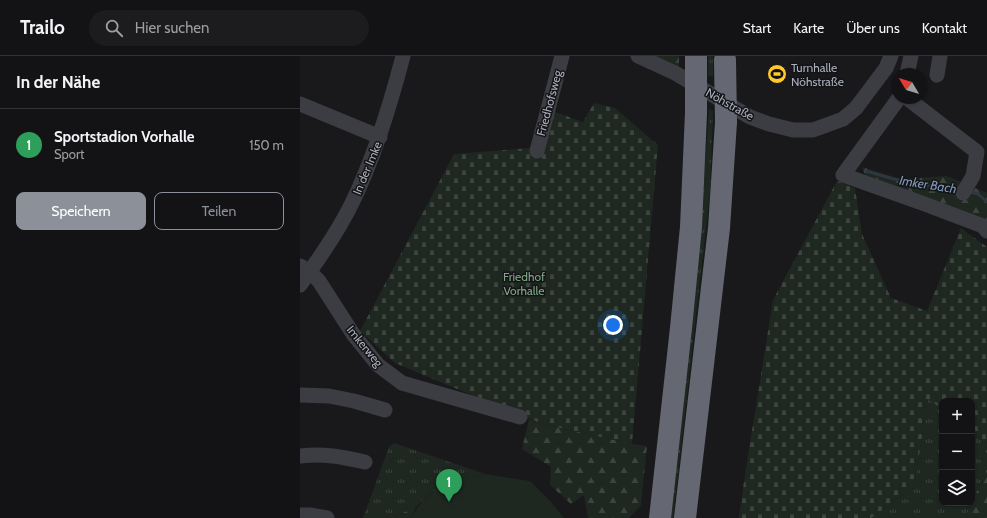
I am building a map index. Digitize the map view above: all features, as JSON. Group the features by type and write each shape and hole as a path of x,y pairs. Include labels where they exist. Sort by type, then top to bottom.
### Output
{"highway":[{"path":"660,518 690,235 696,113 696,56"},
{"path":"685,518 719,228 726,122 725,58"}],"street":[{"name":"In der Imke","path":"300,285 305,269 321,257 352,203 380,137 403,56"},
{"name":"Friedhofsweg","path":"537,151 562,56"},
{"name":"Nöhstraße","path":"638,56 675,73 750,117 769,124 793,130 813,130 843,119 856,108 886,68 891,56"},
{"path":"908,68 911,56"},
{"path":"937,75 940,56"},
{"path":"300,104 380,137"},
{"path":"895,104 843,175 983,226 987,232"},
{"path":"915,104 982,155 973,176 963,193"},
{"name":"Imkerweg","path":"305,269 319,281 353,334 378,365 402,384 520,417"},
{"path":"300,396 329,396 354,401 385,410"},
{"path":"300,456 313,454 335,455 365,462"},
{"path":"300,515 326,518"}],"green space":[{"path":"651,56 679,56 679,70"},
{"path":"708,56 713,56 713,76 708,76"},
{"name":"Friedhof Vorhalle","path":"594,103 615,108 658,145 632,444 543,424 445,384 395,363 360,331 454,154 530,148 544,108 583,122"},
{"path":"709,109 713,111 710,193 673,518 669,518 703,191"},
{"path":"862,167 901,179 947,176 987,193 987,226 969,213 866,178"},
{"path":"837,181 855,188 862,234 891,298 927,311 961,228 987,247 987,443 975,433 975,398 939,398 939,407 928,399 914,487 871,518 739,518 773,300"},
{"path":"928,398 939,407 939,506 971,506 965,518 871,518 914,487"},
{"path":"529,419 543,424 647,446 641,505 629,518 588,518 584,495 571,504 550,485 551,467 522,449"},
{"path":"975,433 987,443 987,476 980,484 975,495"},
{"path":"394,443 485,474 450,482 430,494 416,507 391,518 363,518 389,447"},
{"path":"485,474 530,481 551,502 564,518 411,518 423,501 438,488 450,482"},
{"path":"987,476 987,518 965,518 970,506 975,506 975,495 980,484"},
{"path":"416,507 411,518 391,518"}],"waterway":[{"name":"Imker Bach","path":"866,171 910,183 961,189"},
{"name":"Imker Bach","path":"970,192 978,194 987,202"}],"place":[{"name":"Turnhalle Nöhstraße","path":"777,74"},
{"name":"Sportstadion Vorhalle","path":"449,502"}]}
